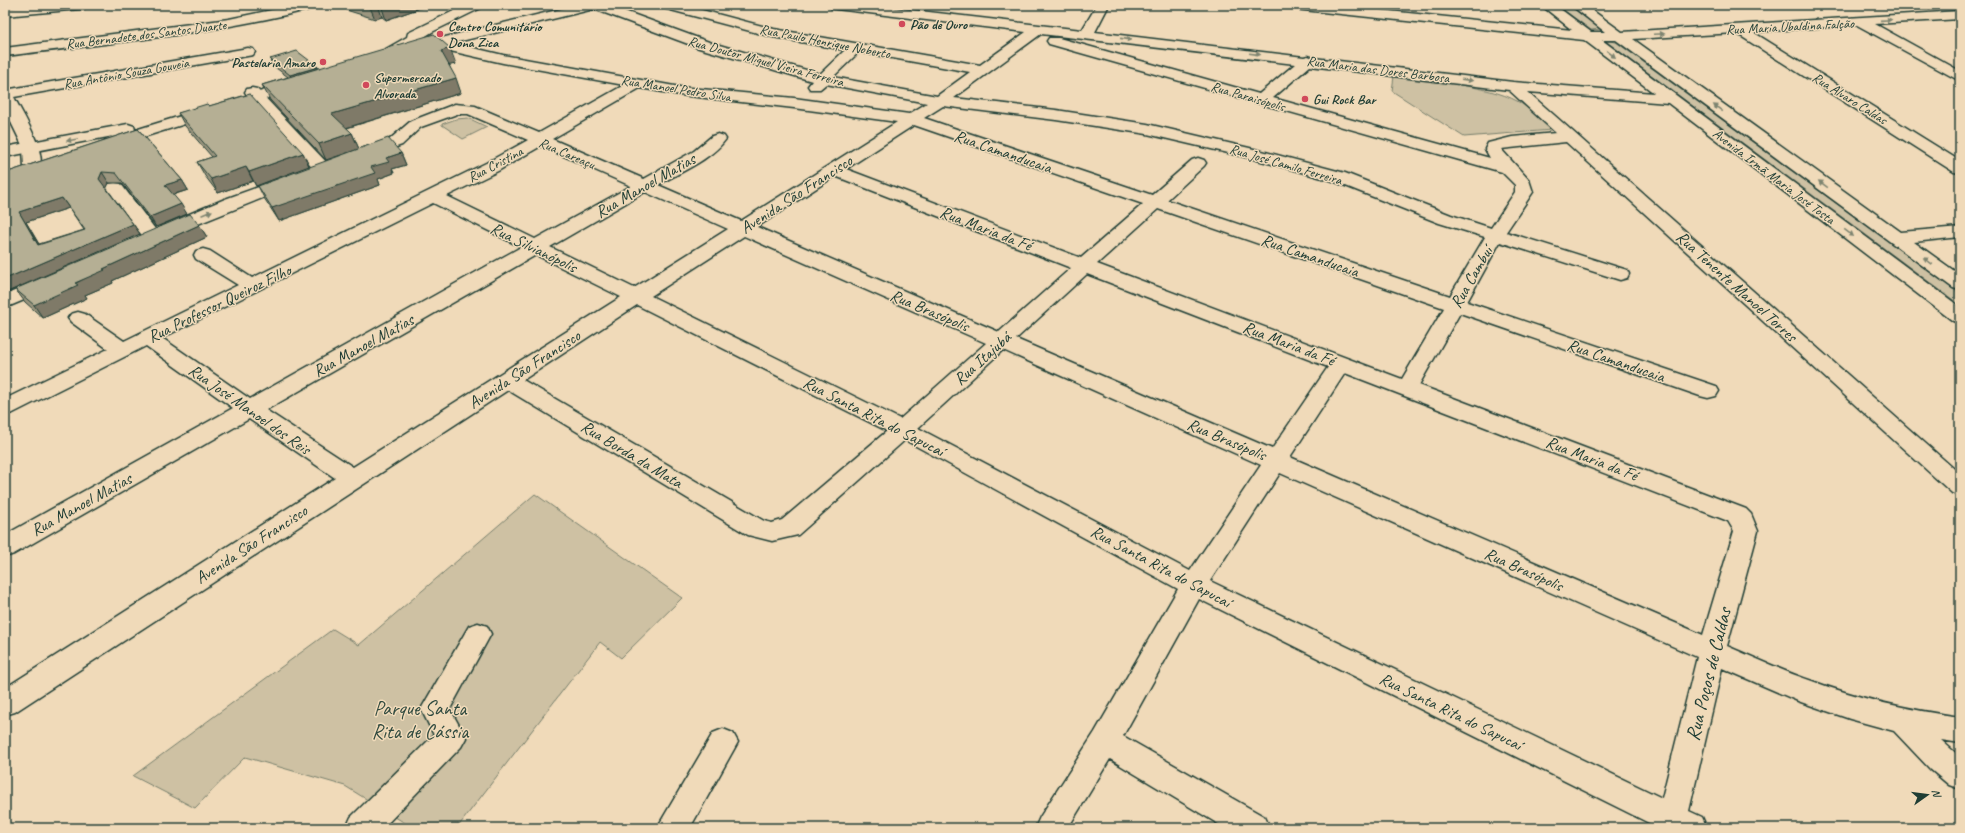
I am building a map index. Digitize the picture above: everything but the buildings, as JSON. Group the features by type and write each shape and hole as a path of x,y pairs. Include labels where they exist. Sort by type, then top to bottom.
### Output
{"street":[{"path":"5,12 80,5"},
{"name":"Rua Bernadete dos Santos Duarte","path":"5,52 229,23 271,15 310,5"},
{"path":"372,59 422,43 476,5"},
{"path":"372,59 422,43 446,43 595,5"},
{"name":"Rua Doutor Miguel Vieira Ferreira","path":"595,5 704,45 823,79 940,101"},
{"name":"Rua Paulo Henrique Noberto","path":"668,5 773,33 983,70"},
{"path":"836,5 1035,32"},
{"path":"1087,34 1103,5"},
{"path":"1294,5 1587,36 1620,36"},
{"name":"Avenida Irmã Maria José Tosta","path":"1547,5 1670,100 1960,317"},
{"name":"Avenida Irmã Maria José Tosta","path":"1578,5 1960,284"},
{"path":"1953,5 1960,9"},
{"name":"Rua Maria Ubaldina Falção","path":"1620,36 1960,15"},
{"path":"1862,22 1960,77"},
{"name":"Rua Alvaro Caldas","path":"1739,29 1960,168"},
{"name":"Rua Maria das Dores Barbosa","path":"1035,32 1087,34 1513,86 1670,100"},
{"name":"Avenida São Francisco","path":"5,703 940,101 1035,32"},
{"name":"Rua Paraisópolis","path":"1035,32 1261,100 1511,169"},
{"path":"372,59 422,43"},
{"name":"Rua Manoel Pedro Silva","path":"446,43 503,59 680,91 794,103 912,119"},
{"path":"794,103 823,79 855,48"},
{"name":"Rua Antônio Souza Gouveia","path":"5,94 248,52"},
{"path":"1261,100 1308,60"},
{"path":"5,152 31,147 99,140 307,79"},
{"name":"Rua Cristina","path":"433,196 492,167 639,83"},
{"name":"Rua Tenente Manoel Torres","path":"1513,86 1960,487"},
{"path":"5,94 31,147 32,169"},
{"path":"115,188 145,240 231,203 325,168 254,95"},
{"name":"Rua José Camilo Ferreira","path":"940,101 1104,122 1203,141 1339,177 1423,211 1620,274"},
{"name":"Rua Careaçu","path":"325,168 396,142 416,124 455,109 470,109 742,229"},
{"name":"Rua Camanducaia","path":"912,119 1708,391"},
{"path":"1511,169 1496,155 1493,149 1494,146 1512,142 1570,136"},
{"name":"Rua Manoel Matias","path":"5,547 700,154 718,139"},
{"path":"80,153 99,140"},
{"name":"Rua Itajubá","path":"757,528 772,532 790,528 1198,163"},
{"name":"Rua Cambuí","path":"1407,388 1496,234 1525,188 1520,179 1511,169"},
{"name":"Rua Maria da Fé","path":"833,170 1730,511 1742,520"},
{"name":"Rua Silvianópolis","path":"433,196 636,297"},
{"name":"Rua Professor Queiroz Filho","path":"5,408 433,196"},
{"name":"Rua Brasópolis","path":"742,229 1823,698 1904,722 1960,730"},
{"path":"1897,238 1960,232"},
{"path":"203,255 252,286"},
{"path":"5,302 61,277"},
{"name":"Rua Santa Rita do Sapucaí","path":"636,297 902,429 1194,585 1678,825"},
{"path":"78,318 123,350"},
{"name":"Rua José Manoel dos Reis","path":"148,338 249,409 353,479"},
{"path":"1051,828 1105,741 1194,585 1342,363"},
{"name":"Rua Borda da Mata","path":"507,380 757,528"},
{"name":"Rua Poços de Caldas","path":"1678,825 1712,651 1746,531 1742,520"},
{"path":"362,828 451,738 435,709 478,634"},
{"path":"1904,722 1940,759 1960,775"},
{"path":"1105,741 1254,828"},
{"path":"672,828 723,742"}],"green space":[{"path":"1557,5 1568,5 1601,29 1591,30"},
{"path":"1607,42 1616,42 1960,294 1960,305"},
{"path":"1394,76 1474,87 1505,96 1526,107 1552,130 1464,137 1392,91"},
{"path":"468,118 487,127 463,139 442,125 456,119"},
{"name":"Parque Santa Rita de Cássia","path":"535,494 682,598 621,658 600,642 457,828 413,828 345,786 245,757 195,808 133,776 333,629 359,645"}],"place":[{"name":"Pão de Ouro","path":"902,24"},
{"name":"Centro Comunitário Dona Zica","path":"440,34"},
{"name":"Pastelaria Amaro","path":"323,62"},
{"name":"Supermercado Alvorada","path":"366,85"},
{"name":"Gui Rock Bar","path":"1305,99"}]}
